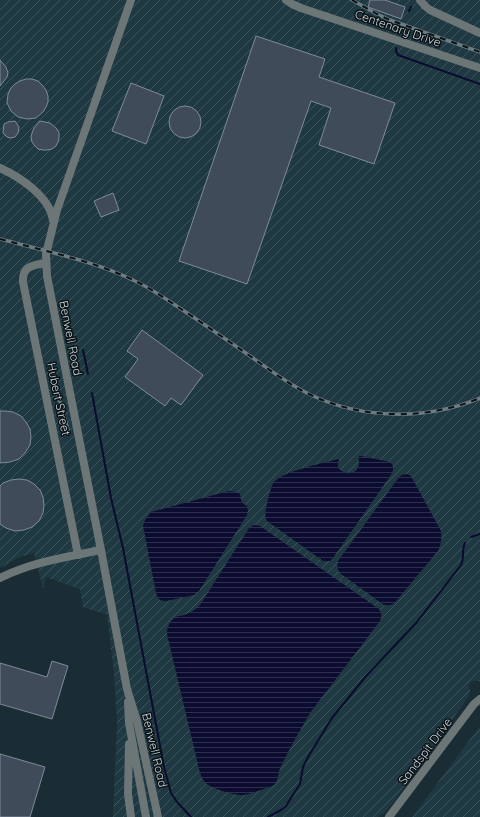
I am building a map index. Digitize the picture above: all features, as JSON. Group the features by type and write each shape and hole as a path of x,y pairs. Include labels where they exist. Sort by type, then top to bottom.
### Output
{"street":[{"name":"Benwell Road","path":"131,0 54,221 46,249 46,263 47,276 127,689 137,721 158,817"},
{"name":"Centenary Drive","path":"286,0 301,8 480,68"},
{"name":"Centenary Drive","path":"420,0 430,10 480,33"},
{"path":"0,168 22,181 40,197 51,211 54,221"},
{"name":"Hubert Street","path":"46,263 32,265 27,269 24,272 23,282 78,555"},
{"path":"0,578 31,565 101,550"},
{"name":"Benwell Road","path":"127,689 129,723 128,794 130,817"},
{"name":"Sandspit Drive","path":"389,817 474,704 480,699"},
{"name":"Benwell Road","path":"129,723 146,817"}],"shaded area":[{"path":"0,0 480,0 480,681 472,681 468,686 470,690 469,696 395,800 386,811 378,817 113,817 117,722 114,673 107,615 83,607 80,589 46,577 43,589 34,553 20,557 0,568"},
{"path":"359,456 390,462 393,466 393,471 330,561 323,561 267,521 266,512 270,492 274,482 279,478 305,468 339,459 338,468 343,472 352,473 358,467"},
{"path":"407,474 411,476 441,531 441,541 438,551 396,602 391,605 384,605 341,574 337,565 338,561 399,477"},
{"path":"229,491 240,494 242,501 247,506 247,515 199,591 194,595 166,601 160,600 156,593 143,526 145,520 151,512"},
{"path":"255,525 260,526 379,609 381,616 380,621 310,713 280,768 275,784 255,792 240,795 222,791 211,786 204,781 201,776 167,631 168,626 173,619 191,612 200,605 249,528"},
{"path":"480,726 480,817 412,817"}],"building":[{"path":"370,0 385,0 405,7 401,19 368,7"},
{"path":"256,36 325,59 319,77 395,103 374,164 319,145 331,108 311,101 247,284 179,261"},
{"path":"0,60 6,67 8,73 7,77 0,86"},
{"path":"26,79 38,81 46,90 48,96 46,107 36,118 27,119 18,117 11,111 7,103 8,94 11,88 20,81"},
{"path":"131,83 164,96 146,144 112,131"},
{"path":"182,106 188,106 198,113 201,122 200,128 194,135 188,138 182,138 172,131 169,125 169,119 176,109"},
{"path":"15,121 19,127 18,133 15,137 7,137 3,133 4,124"},
{"path":"40,121 50,123 59,133 58,142 52,149 38,149 32,142 32,133"},
{"path":"113,193 119,210 101,217 94,201"},
{"path":"142,330 203,375 181,405 171,398 165,406 125,377 138,359 127,351"},
{"path":"0,411 13,412 21,416 30,429 31,437 30,445 19,459 0,463"},
{"path":"11,480 27,480 40,490 44,505 43,513 39,521 32,527 15,531 0,524 0,486"},
{"path":"52,661 68,666 52,719 0,704 0,663 47,677"},
{"path":"0,754 45,767 30,817 0,817"}],"waterway":[{"path":"409,11 411,7"},
{"path":"396,48 398,55 480,84"},
{"path":"83,350 88,374"},
{"path":"92,393 164,767 171,793 191,817"},
{"path":"471,537 480,534"},
{"path":"268,817 286,806 300,784 303,767 308,757 332,718 367,675 417,622 461,565 465,543"}],"railway":[{"path":"352,0 390,20 480,52"},
{"path":"0,239 86,262 140,283 192,316 287,382 311,395 331,403 374,413 396,414 439,410 480,398"},
{"path":"54,380 68,430"}]}
